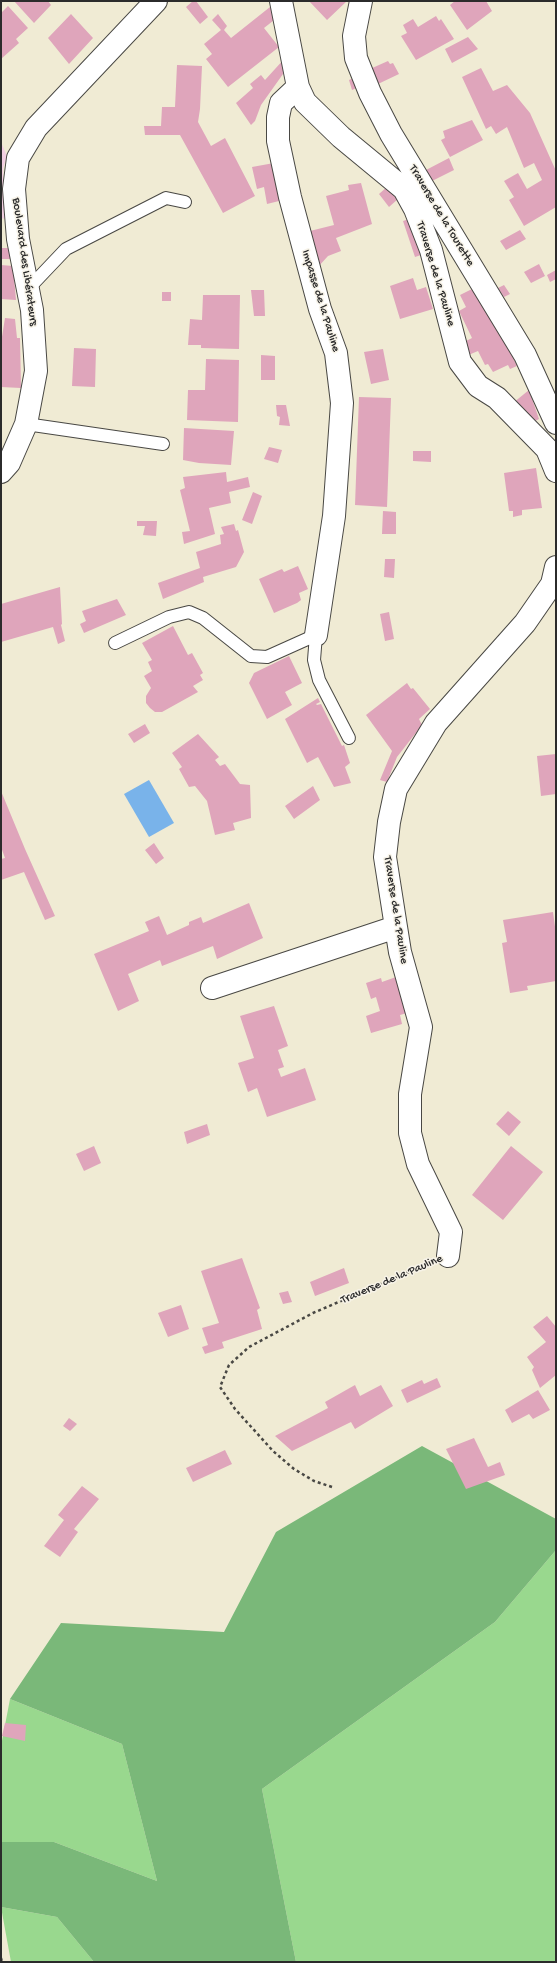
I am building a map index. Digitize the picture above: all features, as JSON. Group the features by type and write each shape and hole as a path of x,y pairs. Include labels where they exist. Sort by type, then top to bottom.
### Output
{"street":[{"name":"Boulevard des Libérateurs","path":"1,472 9,463 26,424 36,371 32,310 18,239 14,189 18,158 36,128 156,1"},
{"path":"281,1 298,87"},
{"name":"Traverse de la Tourette","path":"361,1 354,36 355,50 356,58 370,93 391,134 525,355 556,423"},
{"name":"Traverse de la Pauline","path":"298,87 306,102 341,137 404,189 415,209 431,250 460,362 478,386 497,398 547,449 556,471"},
{"name":"Impasse de la Pauline","path":"298,87 281,103 278,117 278,141 290,197 320,309 336,353 342,403 334,516 316,635"},
{"name":"Traverse de la Pauline","path":"448,1256 452,1232 418,1164 410,1133 410,1094 421,1027 400,952 385,857 388,822 396,789 436,723 525,623 552,584 556,568"},
{"path":"212,988 396,927"}],"lane":[{"path":"28,289 66,248 166,198 185,202"},
{"path":"26,424 163,444"},
{"path":"115,643 169,617 189,612 203,618 251,656 267,658 316,635 314,660 319,680 349,738"}],"path":[{"name":"Traverse de la Pauline","path":"332,1487 314,1481 294,1469 273,1451 235,1409 220,1387 229,1365 249,1347 313,1313 448,1256"},
{"path":"1,1958 2,1962"}],"shaded area":[{"path":"1,142 7,156 3,169 5,219 1,218"}],"green space":[{"path":"422,1446 556,1519 556,1550 495,1622 262,1789 296,1962 94,1962 57,1917 1,1907 1,1842 54,1842 157,1881 122,1744 10,1699 61,1623 224,1632 276,1532"},
{"path":"556,1550 556,1962 296,1962 262,1789 495,1622"},
{"path":"10,1699 122,1744 157,1881 54,1842 1,1842 1,1746"},
{"path":"1,1907 57,1917 94,1962 11,1962"}],"water":[{"path":"149,780 174,823 149,837 124,794"}],"building":[{"path":"14,1 48,1 51,5 34,23"},
{"path":"193,1 196,1 208,17 200,24 186,7"},
{"path":"309,1 347,1 327,20"},
{"path":"455,1 486,1 492,11 467,30 450,5"},
{"path":"8,6 28,28 16,39 19,43 1,59 1,13"},
{"path":"270,7 278,17 264,28 279,47 228,87 206,59 212,54 204,44 221,30 212,20 218,14 227,26 224,30 231,38"},
{"path":"71,14 93,38 69,64 48,38"},
{"path":"436,16 439,21 441,19 454,39 416,60 401,36 407,33 403,25 413,19 418,27"},
{"path":"468,37 478,49 452,63 445,49"},
{"path":"285,58 283,74 261,105 255,121 251,125 236,103 253,88 250,84 261,75 265,80"},
{"path":"388,61 390,64 393,63 399,74 378,84 370,69"},
{"path":"177,65 202,66 198,122 211,146 225,138 255,196 223,213 180,135 145,135 144,126 161,126 162,107 175,107"},
{"path":"481,68 493,91 507,85 530,113 556,171 556,207 524,226 509,200 514,197 504,181 518,173 527,189 542,180 534,163 524,168 507,127 496,134 491,126 486,129 462,77"},
{"path":"358,76 361,86 352,90 349,80"},
{"path":"472,120 483,140 450,157 441,140 445,138 443,131"},
{"path":"449,158 454,170 432,181 426,170"},
{"path":"274,163 283,200 267,204 264,187 257,189 252,167"},
{"path":"361,183 372,224 336,238 341,251 328,256 318,267 310,231 334,225 326,196 349,190 348,185"},
{"path":"387,187 398,199 389,207 379,194"},
{"path":"412,218 424,254 415,257 403,221"},
{"path":"520,230 526,239 506,250 500,241"},
{"path":"1,248 9,248 11,259 1,259"},
{"path":"539,264 545,276 531,283 524,272"},
{"path":"1,265 13,266 16,300 1,299"},
{"path":"556,270 556,279 550,282 547,275"},
{"path":"413,278 417,290 426,287 433,309 400,319 390,286"},
{"path":"504,285 510,294 504,297 498,288"},
{"path":"472,289 511,353 517,366 510,369 508,365 493,372 488,364 485,365 478,351 466,356 460,344 472,338 459,311 466,307 460,295"},
{"path":"251,290 264,290 265,316 254,316"},
{"path":"162,292 171,292 171,301 162,301"},
{"path":"203,295 240,295 239,349 201,348 201,345 188,345 190,319 202,320"},
{"path":"5,318 15,319 17,338 20,338 21,388 1,387 1,343"},
{"path":"74,348 96,349 95,387 72,386"},
{"path":"383,349 389,380 371,384 364,352"},
{"path":"261,355 275,356 275,380 261,380"},
{"path":"206,359 239,360 238,422 187,420 188,390 205,390"},
{"path":"529,390 539,419 533,422 513,403"},
{"path":"359,397 391,398 387,507 355,505"},
{"path":"276,405 286,405 290,426 279,425 280,417 277,416"},
{"path":"184,428 234,431 231,465 199,463 183,460"},
{"path":"269,447 282,450 278,463 264,459"},
{"path":"413,451 431,451 431,462 413,461"},
{"path":"536,468 542,508 522,510 522,515 513,517 513,511 509,511 504,473"},
{"path":"226,472 227,482 248,477 250,487 229,492 231,503 209,508 215,534 184,544 182,532 190,531 180,490 185,488 183,477"},
{"path":"253,492 262,496 252,524 242,520"},
{"path":"383,511 396,512 396,534 382,534"},
{"path":"137,521 157,521 156,536 143,535 145,526 137,526"},
{"path":"234,524 236,531 238,530 244,552 236,567 203,577 204,582 163,599 158,583 200,568 196,552 221,544 220,535 224,534 221,527"},
{"path":"385,559 395,559 394,578 384,577"},
{"path":"298,566 308,589 299,593 301,600 297,603 274,613 259,579 282,569 284,572"},
{"path":"60,587 61,625 65,641 58,644 53,627 1,642 1,604"},
{"path":"117,599 126,615 84,633 80,624 86,621 82,611"},
{"path":"389,612 394,639 385,641 380,614"},
{"path":"173,626 188,655 192,653 203,673 200,675 203,680 193,686 198,692 162,712 155,712 146,703 146,696 151,688 144,676 152,671 148,662 152,660 142,643"},
{"path":"289,656 302,683 285,692 292,705 267,719 249,683 254,673"},
{"path":"407,683 430,709 419,719 422,725 397,757 387,782 380,780 392,751 366,715"},
{"path":"318,698 320,702 316,704 321,704 342,746 344,745 350,763 345,767 351,783 334,787 318,757 307,763 285,719"},
{"path":"145,724 150,733 134,743 128,734"},
{"path":"198,734 219,757 215,760 220,766 225,764 240,784 250,785 251,818 233,823 235,830 215,835 207,801 195,786 189,787 179,769 182,767 172,753"},
{"path":"556,754 556,794 541,796 537,756"},
{"path":"313,786 320,800 294,819 285,806"},
{"path":"1,791 55,916 45,920 24,872 1,880 1,859 5,858 1,847"},
{"path":"154,843 164,858 156,864 145,850"},
{"path":"249,903 263,938 217,959 213,946 162,966 160,960 128,974 139,1001 118,1011 94,954 149,931 145,922 159,916 167,935 189,925 189,922 201,917 203,923"},
{"path":"553,912 556,934 556,981 527,986 528,990 510,993 502,943 507,942 503,920"},
{"path":"396,977 407,1013 400,1015 402,1024 371,1033 366,1016 380,1011 376,997 371,999 366,983 381,978 382,982"},
{"path":"274,1006 288,1046 278,1050 284,1067 278,1069 281,1077 305,1068 316,1100 267,1117 257,1088 248,1092 238,1063 254,1058 240,1016"},
{"path":"508,1111 521,1122 509,1136 496,1124"},
{"path":"207,1124 210,1135 187,1144 184,1132"},
{"path":"94,1146 101,1163 84,1171 76,1154"},
{"path":"511,1146 543,1172 503,1220 472,1195"},
{"path":"242,1258 260,1308 257,1310 262,1329 222,1342 224,1348 205,1354 202,1347 208,1345 202,1328 219,1323 201,1271"},
{"path":"344,1268 349,1283 315,1296 310,1282"},
{"path":"288,1291 292,1302 283,1304 279,1293"},
{"path":"181,1305 189,1329 168,1337 158,1313"},
{"path":"547,1316 556,1327 556,1375 540,1388 532,1370 534,1367 527,1357 546,1342 533,1327"},
{"path":"437,1378 441,1387 407,1403 401,1390 422,1380 424,1384"},
{"path":"355,1385 360,1396 381,1385 393,1406 355,1429 351,1422 292,1451 275,1436 328,1408 325,1402"},
{"path":"538,1390 550,1410 533,1419 529,1414 512,1423 505,1410"},
{"path":"69,1418 77,1424 70,1431 63,1426"},
{"path":"474,1438 488,1467 500,1462 505,1475 466,1489 446,1449"},
{"path":"225,1450 232,1464 193,1482 186,1468"},
{"path":"82,1486 99,1499 74,1529 78,1532 60,1557 44,1546 64,1520 58,1515"},
{"path":"5,1723 26,1725 25,1741 2,1736"}]}
